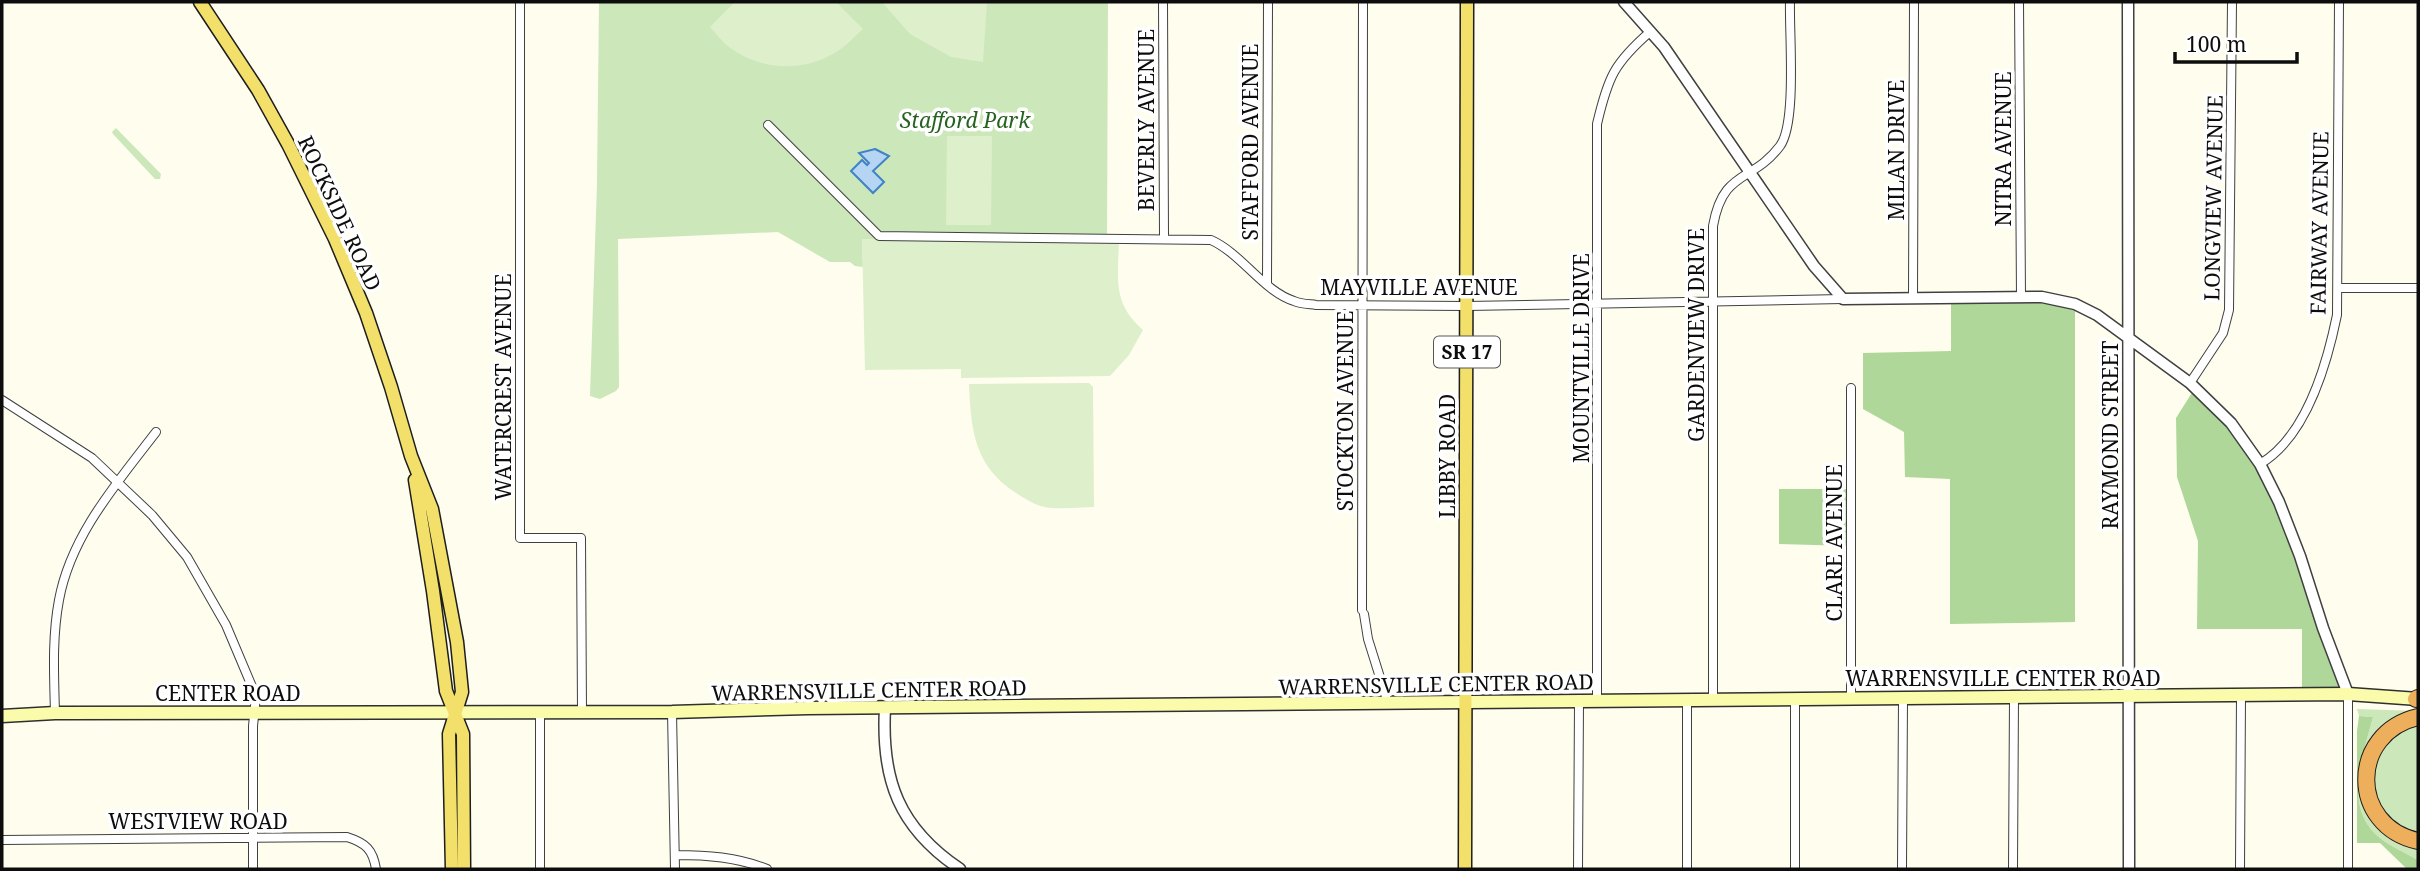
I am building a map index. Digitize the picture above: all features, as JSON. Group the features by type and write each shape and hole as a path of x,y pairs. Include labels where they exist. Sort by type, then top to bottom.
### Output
{"highway":[{"path":"2418,717 2400,723 2379,741 2369,759 2366,785 2381,820 2401,836 2418,841"}],"main road":[{"name":"ROCKSIDE ROAD","path":"200,2 260,94 331,229 366,313 411,456 432,509 457,642 461,692 449,734 452,869"},
{"name":"LIBBY ROAD","path":"1465,869 1467,2"},
{"name":"WARRENSVILLE CENTER ROAD","path":"454,712 2348,694 2418,699"},
{"name":"ROCKSIDE ROAD","path":"454,712 463,734 464,869"},
{"name":"CENTER ROAD","path":"2,716 55,713 454,712"}],"street":[{"name":"WATERCREST AVENUE","path":"520,2 520,538 580,538 582,712"},
{"name":"BEVERLY AVENUE","path":"1163,2 1164,237"},
{"name":"STAFFORD AVENUE","path":"1267,283 1268,2"},
{"name":"STOCKTON AVENUE","path":"1363,2 1363,612 1370,646 1388,703"},
{"path":"1624,2 1651,31 1814,266 1843,299 2042,297 2074,304 2097,315 2190,383 2231,423 2260,464 2296,545 2348,694 2348,869"},
{"name":"GARDENVIEW DRIVE","path":"1713,700 1713,226 1717,206 1726,190 1781,145 1789,123 1790,2"},
{"name":"MILAN DRIVE","path":"1913,2 1913,298"},
{"name":"NITRA AVENUE","path":"2019,2 2021,297"},
{"name":"RAYMOND STREET","path":"2128,2 2129,869"},
{"name":"LONGVIEW AVENUE","path":"2190,383 2223,333 2229,310 2232,2"},
{"name":"FAIRWAY AVENUE","path":"2260,464 2269,459 2288,437 2308,406 2331,346 2337,315 2339,2"},
{"name":"MOUNTVILLE DRIVE","path":"1597,702 1597,124 1605,89 1614,70 1628,51 1651,31"},
{"name":"MAYVILLE AVENUE","path":"768,125 878,236 1199,238 1218,243 1293,301 1316,305 1467,306 1843,299"},
{"path":"2339,288 2418,288"},
{"name":"CLARE AVENUE","path":"1852,388 1852,699"},
{"path":"2,400 92,458 118,482 172,536 210,594 255,692 253,869"},
{"path":"55,713 54,640 65,575 90,522 156,432"},
{"path":"2240,869 2241,696"},
{"path":"2013,869 2014,698"},
{"path":"1794,869 1795,699"},
{"path":"1902,869 1903,699"},
{"path":"1687,700 1687,869"},
{"path":"1578,869 1579,702"},
{"path":"884,708 885,760 896,798 919,834 938,855 960,869"},
{"path":"540,712 540,869"},
{"path":"672,712 675,869"},
{"name":"WESTVIEW ROAD","path":"2,840 347,837 368,847 374,857 376,869"},
{"path":"675,855 711,855 767,869"}],"green space":[{"name":"Stafford Park","path":"599,2 1108,2 1107,240 862,239 863,267 850,262 830,262 778,232 618,239 619,387 600,399 590,396 597,184"},
{"path":"735,2 836,2 863,29 841,49 825,58 797,66 769,65 741,55 721,40 710,27"},
{"path":"882,2 987,2 983,62 951,57 910,34"},
{"path":"116,128 161,174 160,179 155,179 113,134"},
{"path":"947,136 992,136 991,225 946,225"},
{"path":"862,239 1119,240 1119,290 1126,310 1143,330 1129,355 1110,376 961,378 961,369 865,370"},
{"path":"1951,298 2075,304 2075,622 1950,624 1950,479 1905,477 1904,432 1863,409 1863,353 1951,351"},
{"path":"1089,383 1093,387 1094,507 1041,506 1002,482 983,459 971,417 969,384"},
{"path":"2195,388 2260,464 2348,694 2302,695 2302,629 2197,629 2198,541 2177,477 2176,418"},
{"path":"1779,489 1851,489 1851,546 1779,544"},
{"path":"2357,709 2418,711 2382,731 2365,806 2418,847 2418,860 2380,838 2368,826 2361,812 2358,780 2373,717 2359,716"},
{"path":"2359,716 2373,717 2358,780 2361,812 2368,826 2380,838 2418,860 2418,869 2407,869 2380,843 2357,843"},
{"path":"2418,720 2418,834 2392,820 2379,806 2374,798 2372,778 2381,745"}],"water":[{"path":"875,149 889,156 873,171 884,182 873,193 851,171 862,160 867,165 869,163 859,153"}]}
